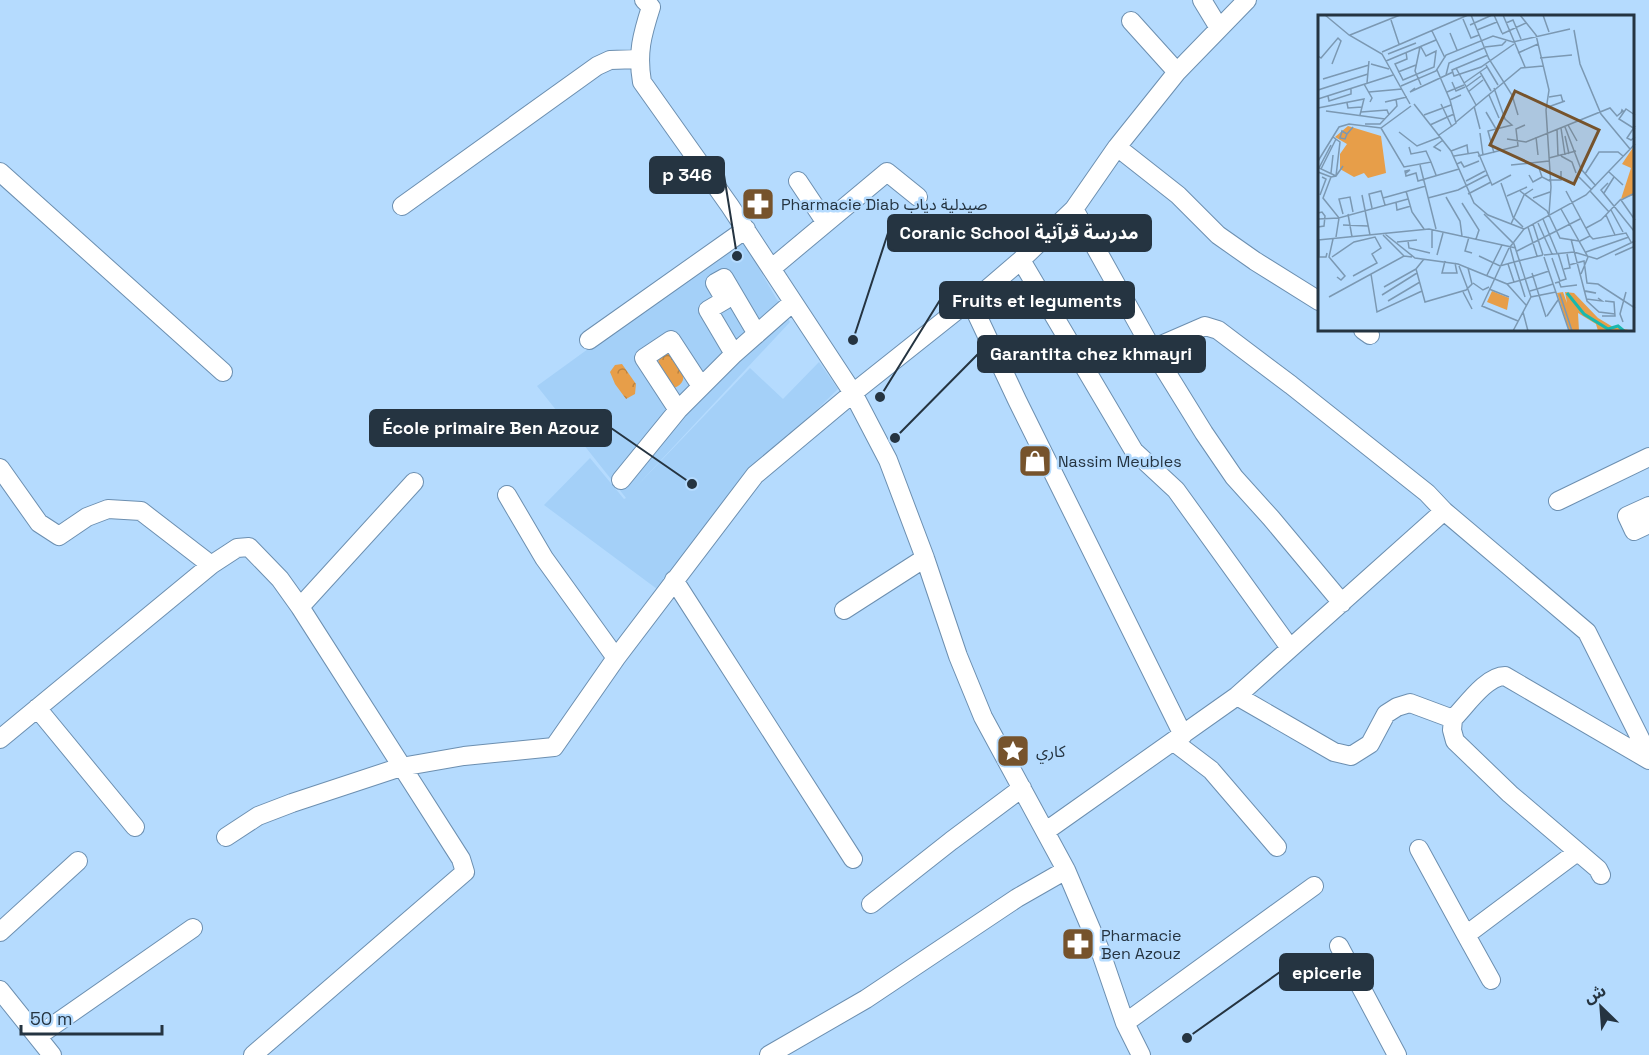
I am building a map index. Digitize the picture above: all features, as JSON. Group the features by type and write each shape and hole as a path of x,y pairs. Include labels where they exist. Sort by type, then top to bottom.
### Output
{"street":[{"path":"1202,0 1219,28"},
{"path":"226,837 258,816 275,809 401,767 464,756 554,747 616,658 755,475 853,393 970,300 986,290 1074,209 1117,147 1177,72 1247,0"},
{"path":"651,2 641,37 639,58 642,82 746,229 853,393 888,460 925,558 958,656 983,717 1066,870 1100,950 1125,1023 1141,1055"},
{"path":"1131,21 1177,72"},
{"path":"402,206 597,66 610,60 639,58"},
{"path":"1117,147 1178,195 1218,235 1318,300"},
{"path":"0,172 223,372"},
{"path":"771,268 887,172 918,197"},
{"path":"798,181 826,223"},
{"path":"1074,209 1152,349 1204,433 1234,477 1342,603"},
{"path":"589,340 746,229"},
{"path":"1021,260 1134,451 1176,490 1290,648"},
{"path":"734,354 708,310 725,300 715,283 724,278 757,334"},
{"path":"970,300 1017,400 1061,484 1178,739 1211,770 1277,847"},
{"path":"621,480 678,410 701,386 793,302"},
{"path":"1152,349 1205,326 1218,330 1427,494 1587,632 1649,756"},
{"path":"678,410 644,358 671,340 701,386"},
{"path":"1558,501 1649,457"},
{"path":"0,468 39,523 59,536 87,517 108,509 141,511 211,565"},
{"path":"300,607 414,482"},
{"path":"507,495 544,558 616,658"},
{"path":"1649,506 1627,516 1634,531 1649,524"},
{"path":"1046,831 1237,696 1444,511"},
{"path":"0,739 211,565 237,548 249,547 280,579 461,859 465,873 253,1055"},
{"path":"844,610 925,558"},
{"path":"674,580 853,860"},
{"path":"1601,875 1598,869 1510,794 1455,741 1452,730 1453,719 1486,684 1498,676 1505,676 1649,760"},
{"path":"1237,696 1334,752 1351,756 1370,744 1386,714 1398,707 1410,703 1453,719"},
{"path":"37,708 135,827"},
{"path":"871,904 951,840 1022,788"},
{"path":"1419,849 1491,980"},
{"path":"1466,935 1578,852"},
{"path":"0,932 78,861"},
{"path":"770,1055 866,999 1017,898 1066,870"},
{"path":"1125,1023 1314,886"},
{"path":"38,1036 193,928"},
{"path":"1339,946 1397,1055"},
{"path":"0,990 52,1055"}],"shaded area":[{"path":"741,238 790,322 634,489 750,368 783,399 819,362 838,389 757,468 657,589 544,505 590,458 624,499 626,498 537,386"}],"green space":[{"path":"669,353 683,376 680,385 674,388 658,364 659,357"},
{"path":"622,364 636,384 635,394 626,399 615,384 610,372 615,365"}],"place":[{"name":"Pharmacie Diab صيدلية دياب","path":"758,204"},
{"name":"p 346","path":"737,256"},
{"name":"Coranic School مدرسة قرآنية","path":"853,340"},
{"name":"Fruits et leguments","path":"880,397"},
{"name":"Garantita chez khmayri","path":"895,438"},
{"name":"Nassim Meubles","path":"1035,461"},
{"name":"École primaire Ben Azouz","path":"692,484"},
{"name":"كاري","path":"1013,751"},
{"name":"Pharmacie Ben Azouz","path":"1078,944"},
{"name":"epicerie","path":"1187,1038"}]}
